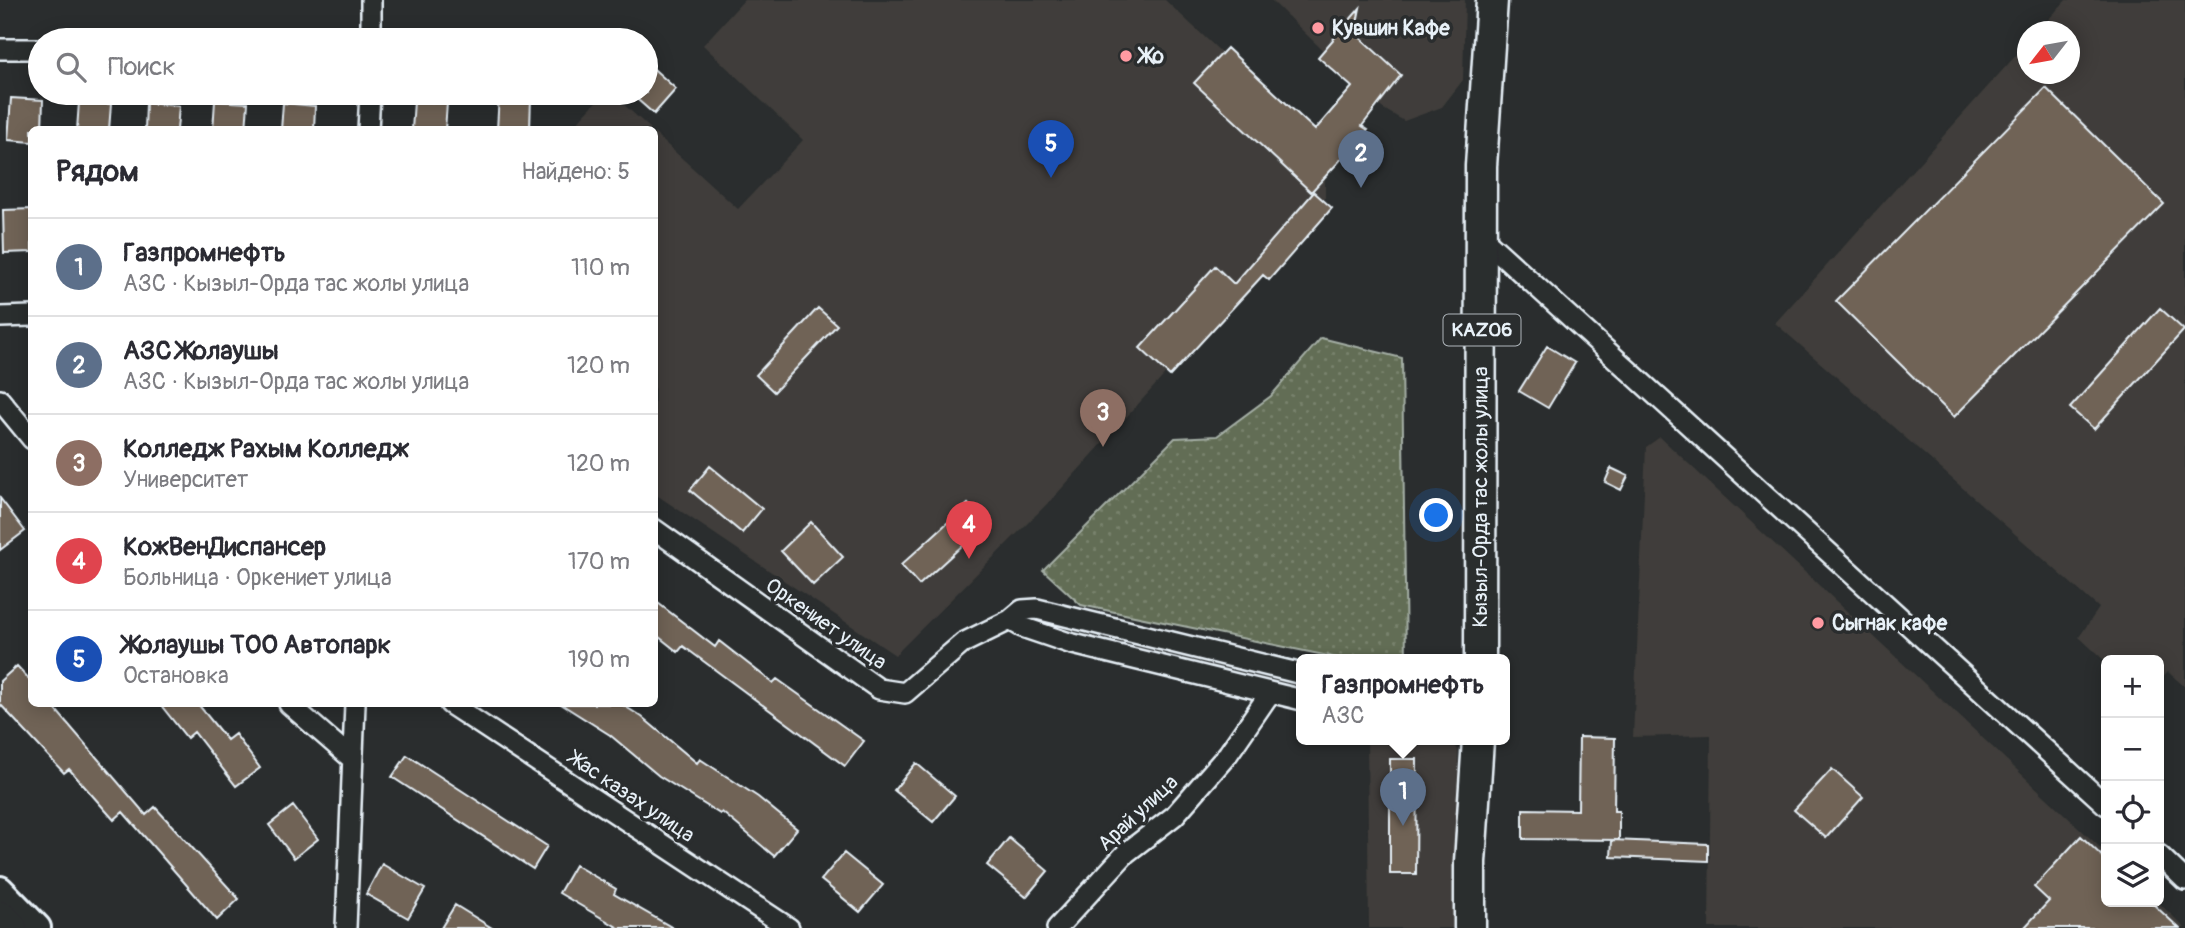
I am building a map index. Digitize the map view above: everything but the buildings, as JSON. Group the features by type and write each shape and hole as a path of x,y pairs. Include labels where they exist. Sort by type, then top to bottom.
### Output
{"highway":[{"path":"0,919 9,928"}],"main road":[{"name":"Кызыл-Орда тас жолы улица","path":"1480,654 1481,166 1492,0"},
{"path":"1470,928 1470,862 1478,745"},
{"path":"0,890 37,928"}],"street":[{"path":"371,0 371,28"},
{"path":"0,49 28,49"},
{"path":"368,126 369,105"},
{"path":"1481,236 2101,800"},
{"path":"0,317 28,316"},
{"path":"0,400 28,434"},
{"name":"Оркениет улица","path":"658,533 879,689 890,693 905,693 963,642 1010,620 1022,610 1047,610 1296,673"},
{"path":"1010,620 1022,627 1069,643 1296,699"},
{"name":"Арай улица","path":"1056,928 1126,853 1174,816 1228,754 1270,693"},
{"path":"292,707 351,758"},
{"path":"346,928 355,707"},
{"name":"Жас казах улица","path":"455,707 789,928"},
{"path":"2164,860 2185,880"}],"shaded area":[{"path":"744,0 1165,0 1325,149 1325,198 1053,498 895,655 658,496 658,137 738,209 803,140 703,45"},
{"path":"1271,0 1465,0 1463,80 1442,107 1404,121 1382,108"},
{"path":"2066,0 2185,0 2185,687 2168,672 2164,676 2164,655 2101,655 2101,657 2079,637 2099,608 1775,323 2017,54 2017,84 2080,84 2080,21 2047,21"},
{"path":"593,105 624,105 648,126 574,126"},
{"path":"1660,437 2101,848 2101,907 2163,907 2185,928 1709,928 1711,735 1633,737 1646,447"},
{"path":"1367,745 1455,745 1458,750 1461,928 1369,928"}],"green space":[{"path":"1321,338 1402,358 1406,654 1319,654 1081,605 1043,570 1175,438 1217,436 1271,396"}],"place":[{"name":"Кувшин Кафе","path":"1318,28"},
{"name":"Жо","path":"1126,56"},
{"name":"Жолаушы ТОО Автопарк","path":"1051,178"},
{"name":"АЗС Жолаушы","path":"1361,188"},
{"name":"Колледж Рахым Колледж","path":"1103,447"},
{"name":"КожВенДиспансер","path":"969,559"},
{"name":"Сыгнак кафе","path":"1818,623"},
{"name":"Газпромнефть","path":"1403,826"}]}
